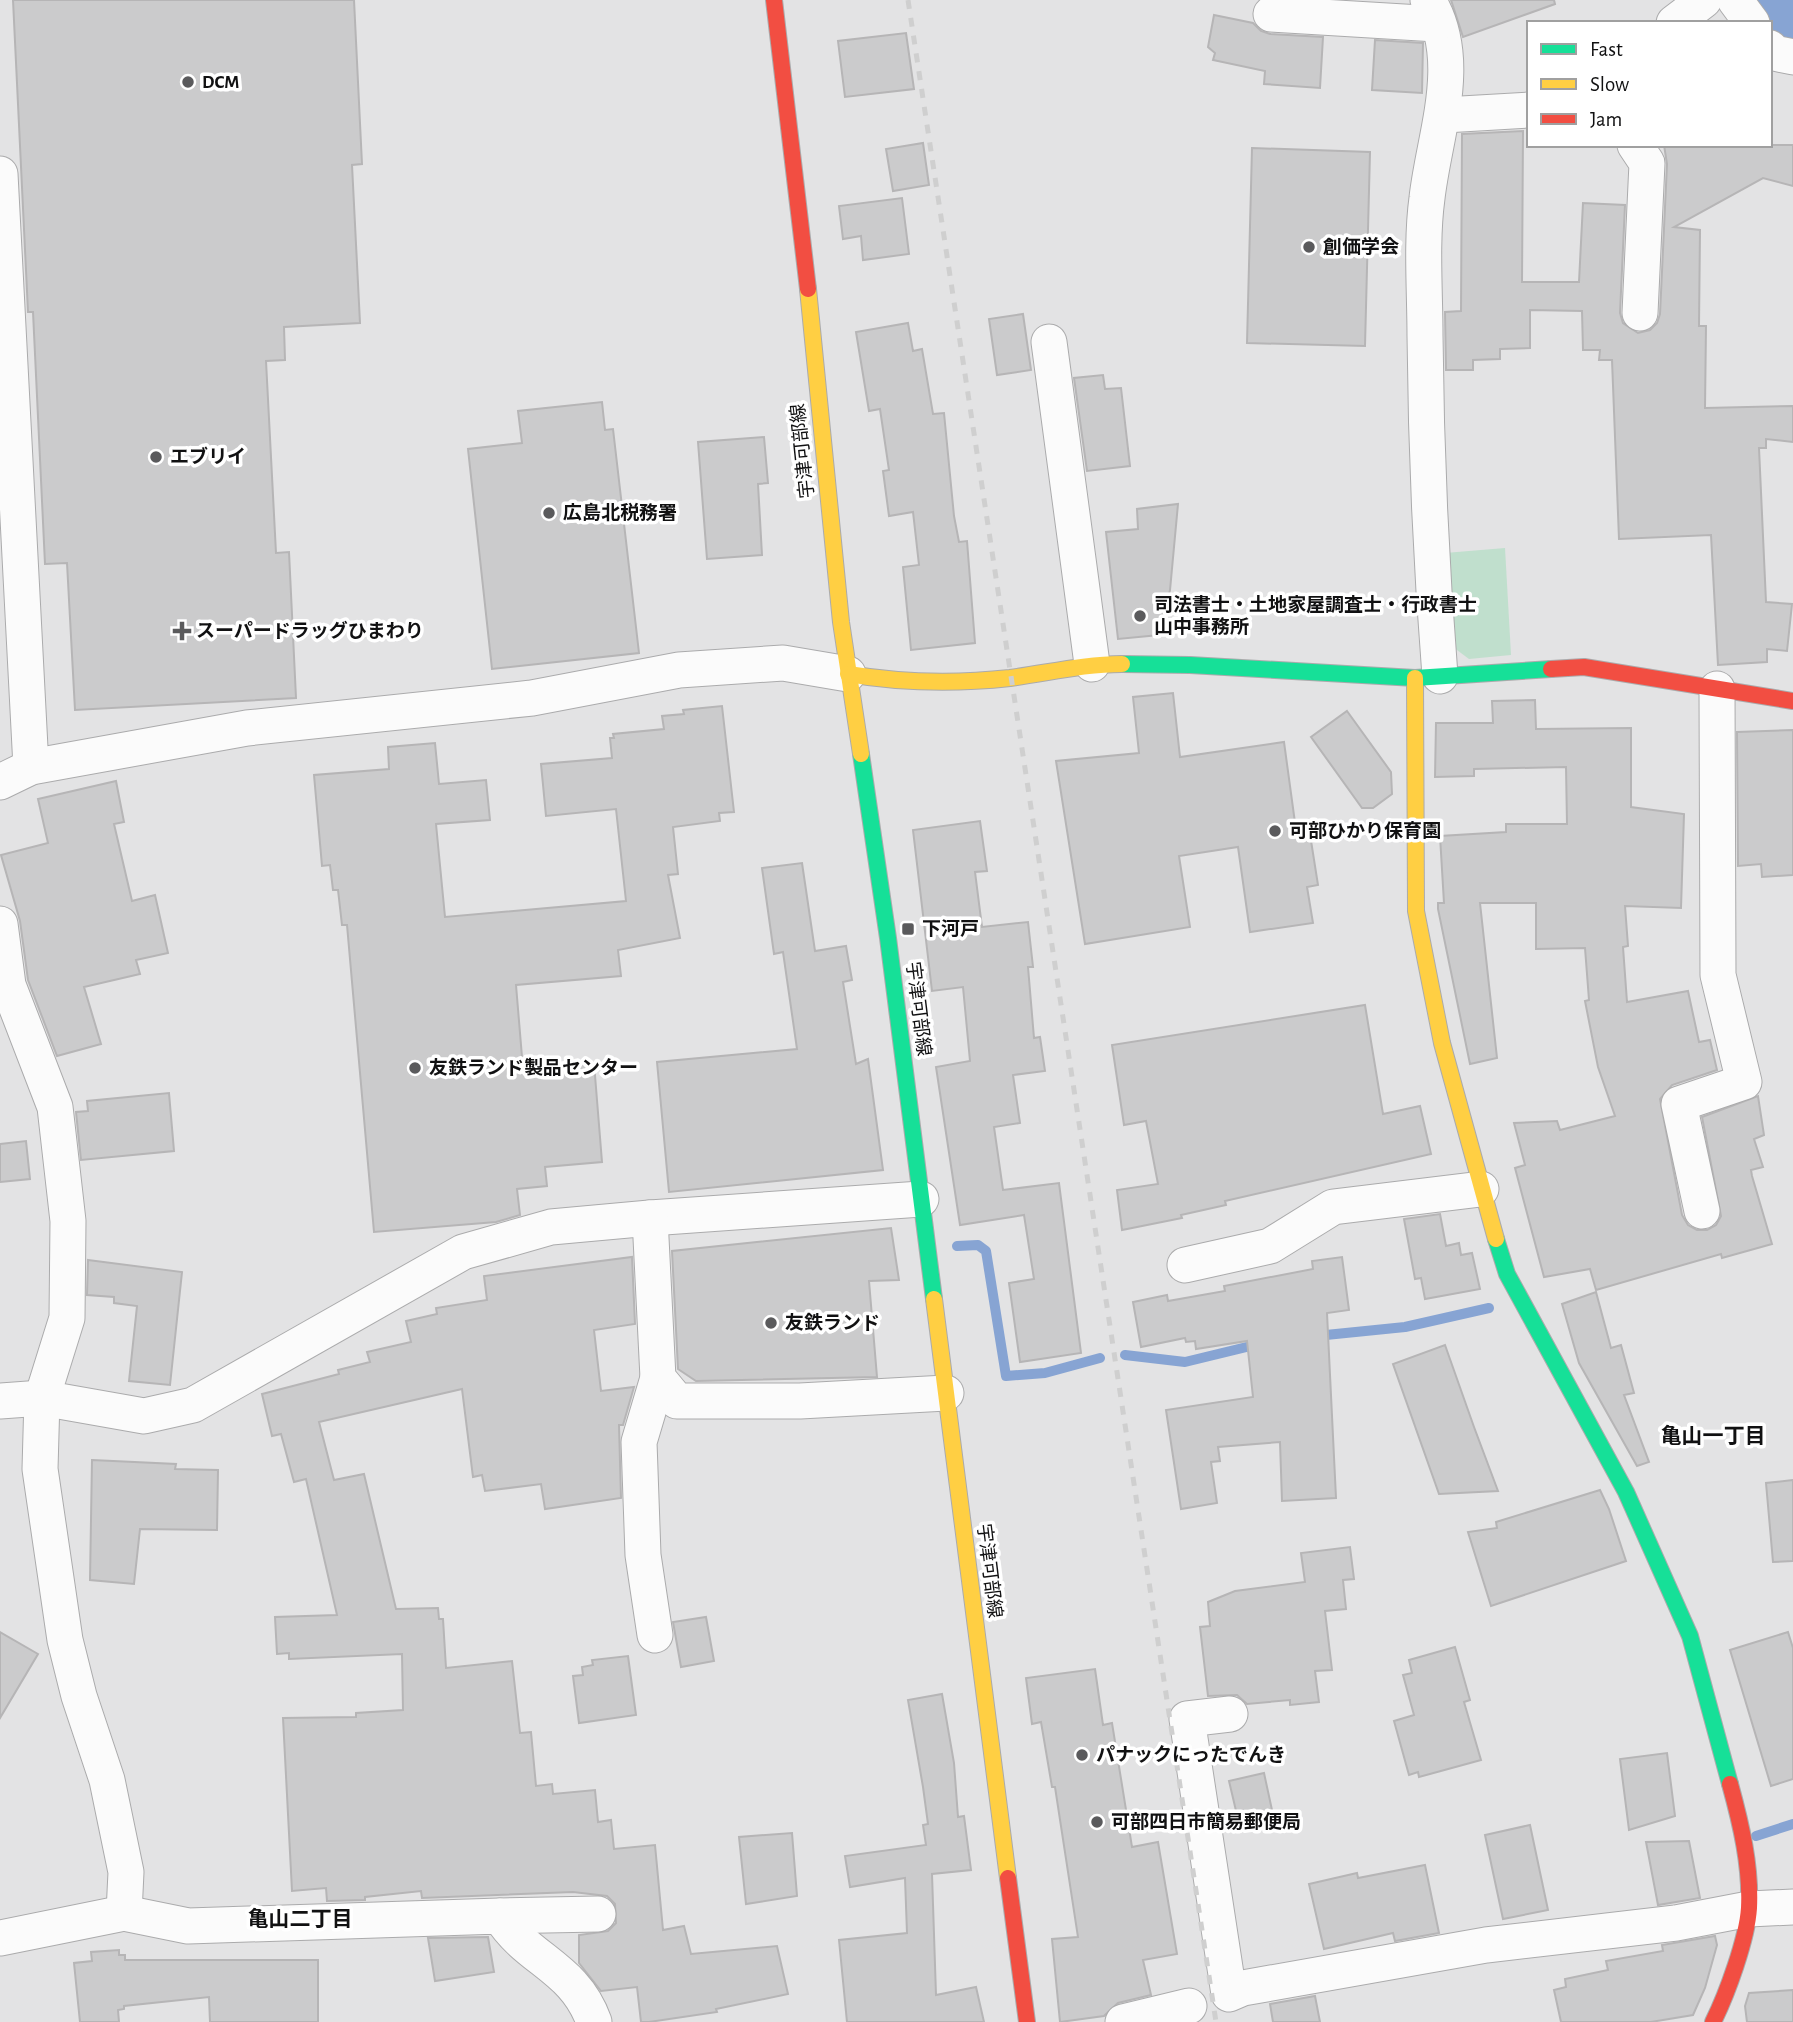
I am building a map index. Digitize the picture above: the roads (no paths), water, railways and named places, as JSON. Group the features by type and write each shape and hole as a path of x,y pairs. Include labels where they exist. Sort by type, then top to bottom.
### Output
{"street":[{"name":"宇津可部線","path":"774,0 809,296 848,674 888,938 1027,2022"},
{"path":"1677,21 1704,0"},
{"path":"1735,0 1751,21"},
{"path":"1271,14 1432,12 1445,52 1444,115 1427,199 1425,315 1428,677 1413,773 1416,911 1442,1044 1507,1274 1537,1334 1626,1492 1690,1636 1744,1836 1749,1909 1726,1996 1713,2022"},
{"path":"1772,50 1793,57"},
{"path":"1444,115 1527,110"},
{"path":"1636,147 1647,163 1640,313"},
{"path":"0,174 31,768"},
{"path":"1049,342 1092,664"},
{"path":"0,782 31,768 247,728 532,698 679,670 783,663 904,683 1009,678 1092,664 1191,665 1428,677 1584,667 1793,701"},
{"path":"1702,1211 1679,1104 1744,1082 1718,975 1717,689"},
{"path":"0,924 8,985 55,1107 68,1221 67,1318 42,1398 40,1469 61,1614 79,1696 110,1793 126,1872 124,1913"},
{"path":"1185,1265 1270,1246 1333,1207 1481,1189"},
{"path":"0,1401 42,1398 144,1416 193,1405 463,1252 551,1227 921,1199"},
{"path":"650,1218 658,1378 639,1442 643,1555 655,1635"},
{"path":"658,1378 677,1401 800,1401 946,1393"},
{"path":"1230,1714 1187,1719 1229,1994 1243,1988 1486,1945 1676,1923 1749,1909 1793,1907"},
{"path":"0,1938 124,1913 188,1926 598,1914"},
{"path":"500,1916 510,1934 573,1983 594,2022"},
{"path":"1123,2022 1189,2006"}],"waterway":[{"path":"1754,0 1770,21"},
{"path":"1772,24 1793,37"},
{"path":"957,1246 978,1245 986,1251 1006,1376 1045,1373 1100,1358"},
{"path":"1316,1336 1405,1327 1489,1308"},
{"path":"1125,1355 1185,1362 1259,1344"},
{"path":"1756,1836 1793,1824"}],"railway":[{"path":"908,0 1216,2022"}],"place":[{"name":"DCM","path":"188,82"},
{"name":"創価学会","path":"1309,247"},
{"name":"エブリイ","path":"156,457"},
{"name":"広島北税務署","path":"549,513"},
{"name":"司法書士・土地家屋調査士・行政書士 山中事務所","path":"1140,616"},
{"name":"スーパードラッグひまわり","path":"182,631"},
{"name":"可部ひかり保育園","path":"1275,831"},
{"name":"下河戸","path":"908,929"},
{"name":"友鉄ランド製品センター","path":"415,1068"},
{"name":"友鉄ランド","path":"771,1323"},
{"name":"パナックにったでんき","path":"1082,1755"},
{"name":"可部四日市簡易郵便局","path":"1097,1822"}],"district":[{"name":"亀山一丁目","path":"1713,1436"},
{"name":"亀山二丁目","path":"300,1919"}]}
